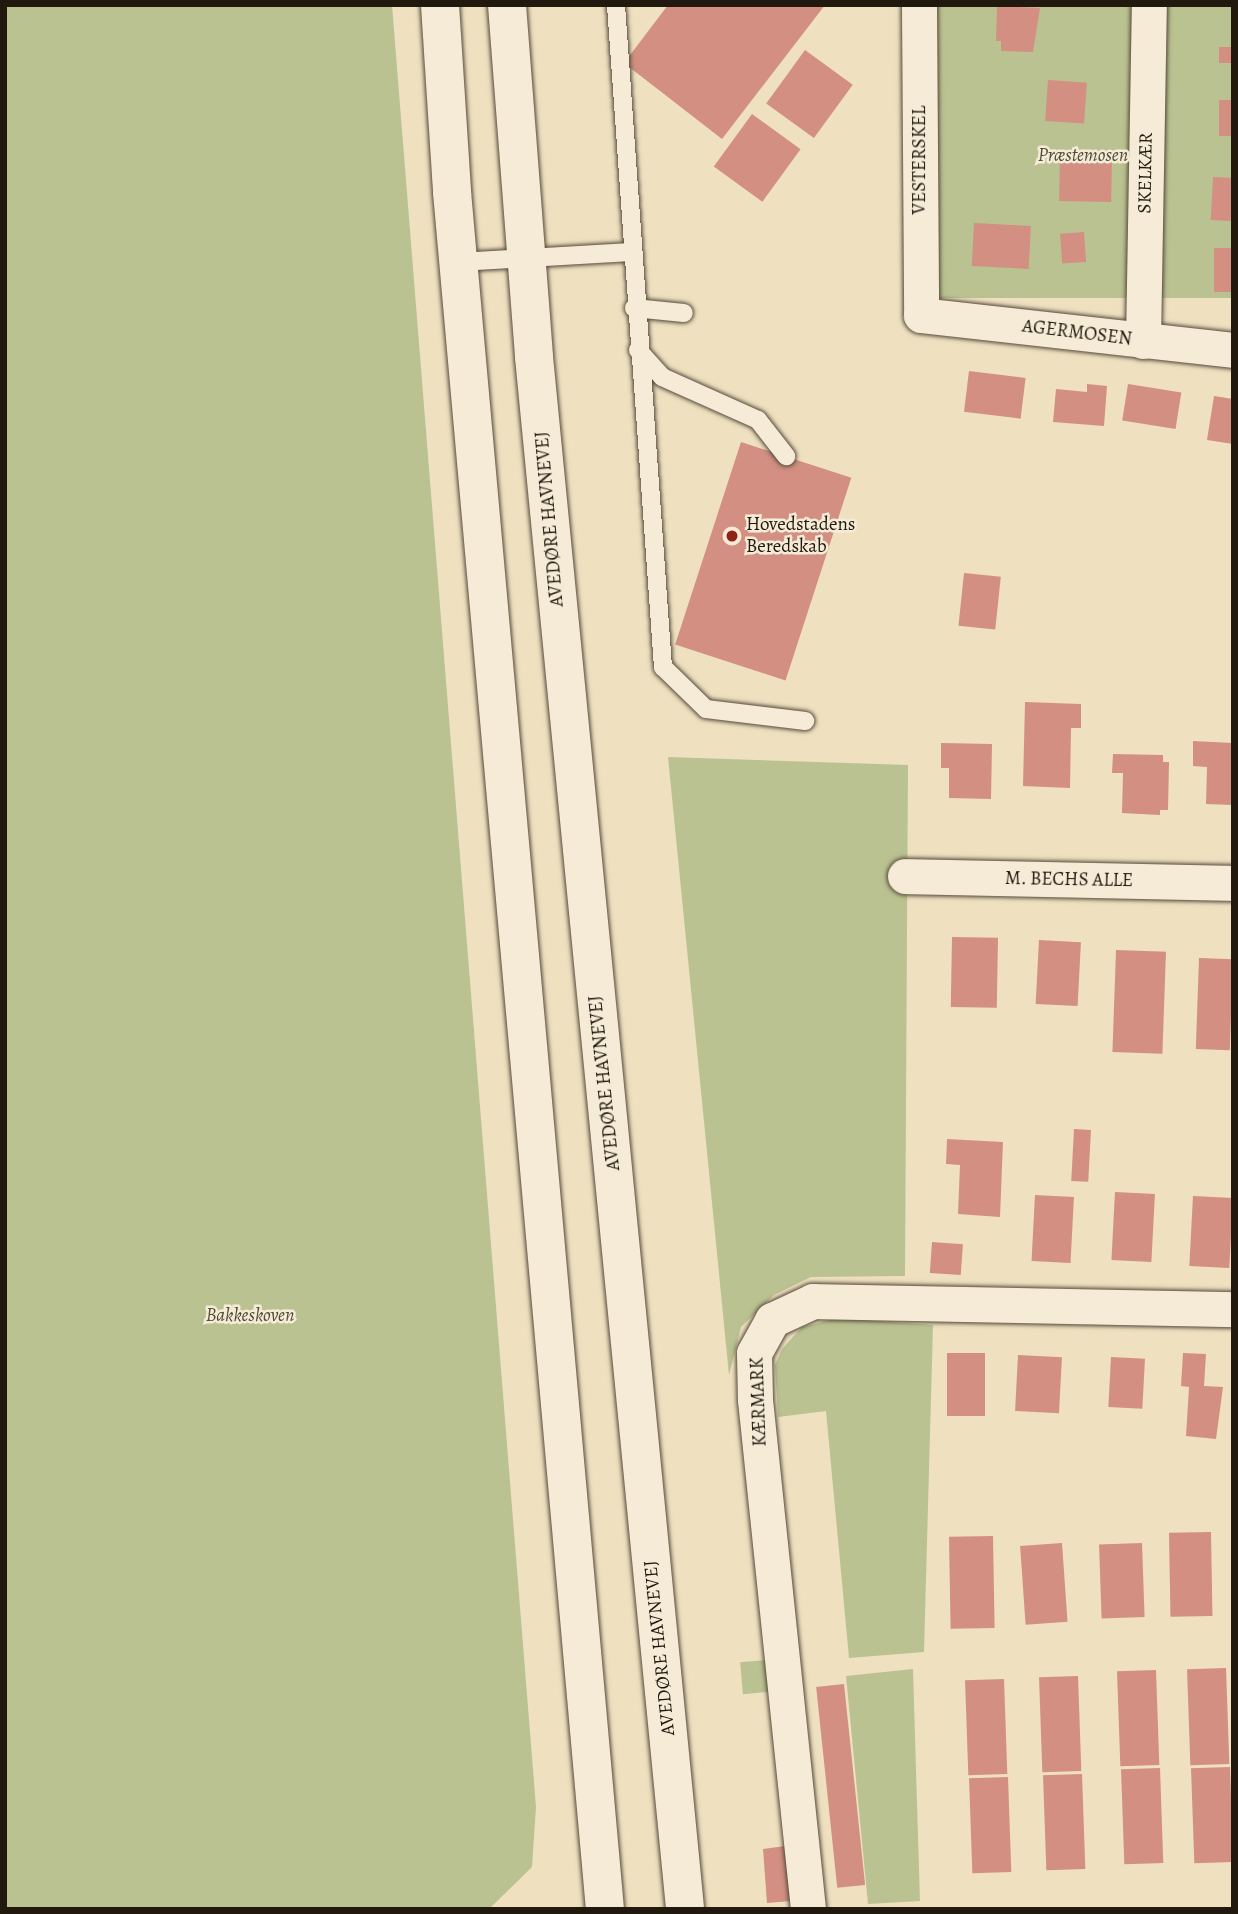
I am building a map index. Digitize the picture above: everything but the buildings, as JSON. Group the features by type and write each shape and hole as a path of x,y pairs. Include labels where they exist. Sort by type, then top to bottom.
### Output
{"street":[{"path":"440,5 458,262 605,1909"},
{"name":"AVEDØRE HAVNEVEJ","path":"507,5 526,258 685,1909"},
{"name":"VESTERSKEL","path":"919,5 921,315"},
{"name":"SKELKÆR","path":"1143,341 1149,5"},
{"name":"AGERMOSEN","path":"921,315 1233,350"},
{"name":"M. BECHS ALLE","path":"905,876 1233,883"},
{"name":"KÆRMARK","path":"808,1909 755,1400 754,1353 772,1320 813,1301 826,1300 1233,1309"}],"lane":[{"path":"616,5 634,308 663,667 706,709 805,721"},
{"path":"458,262 631,251"},
{"path":"634,308 684,313"},
{"path":"638,350 662,377 758,420 786,456"}],"green space":[{"name":"Bakkeskoven","path":"5,5 392,5 536,1807 532,1867 489,1909 5,1909"},
{"name":"Præstemosen","path":"931,5 1233,5 1233,298 931,298"},
{"path":"668,757 908,765 905,1276 811,1277 774,1295 741,1327 729,1375"},
{"path":"838,1318 933,1325 924,1652 849,1658 826,1411 778,1417 775,1365 782,1349 802,1327"},
{"path":"766,1660 769,1692 743,1694 740,1662"},
{"path":"913,1669 920,1901 868,1904 846,1676"}],"place":[{"name":"Hovedstadens Beredskab","path":"732,536"}]}
